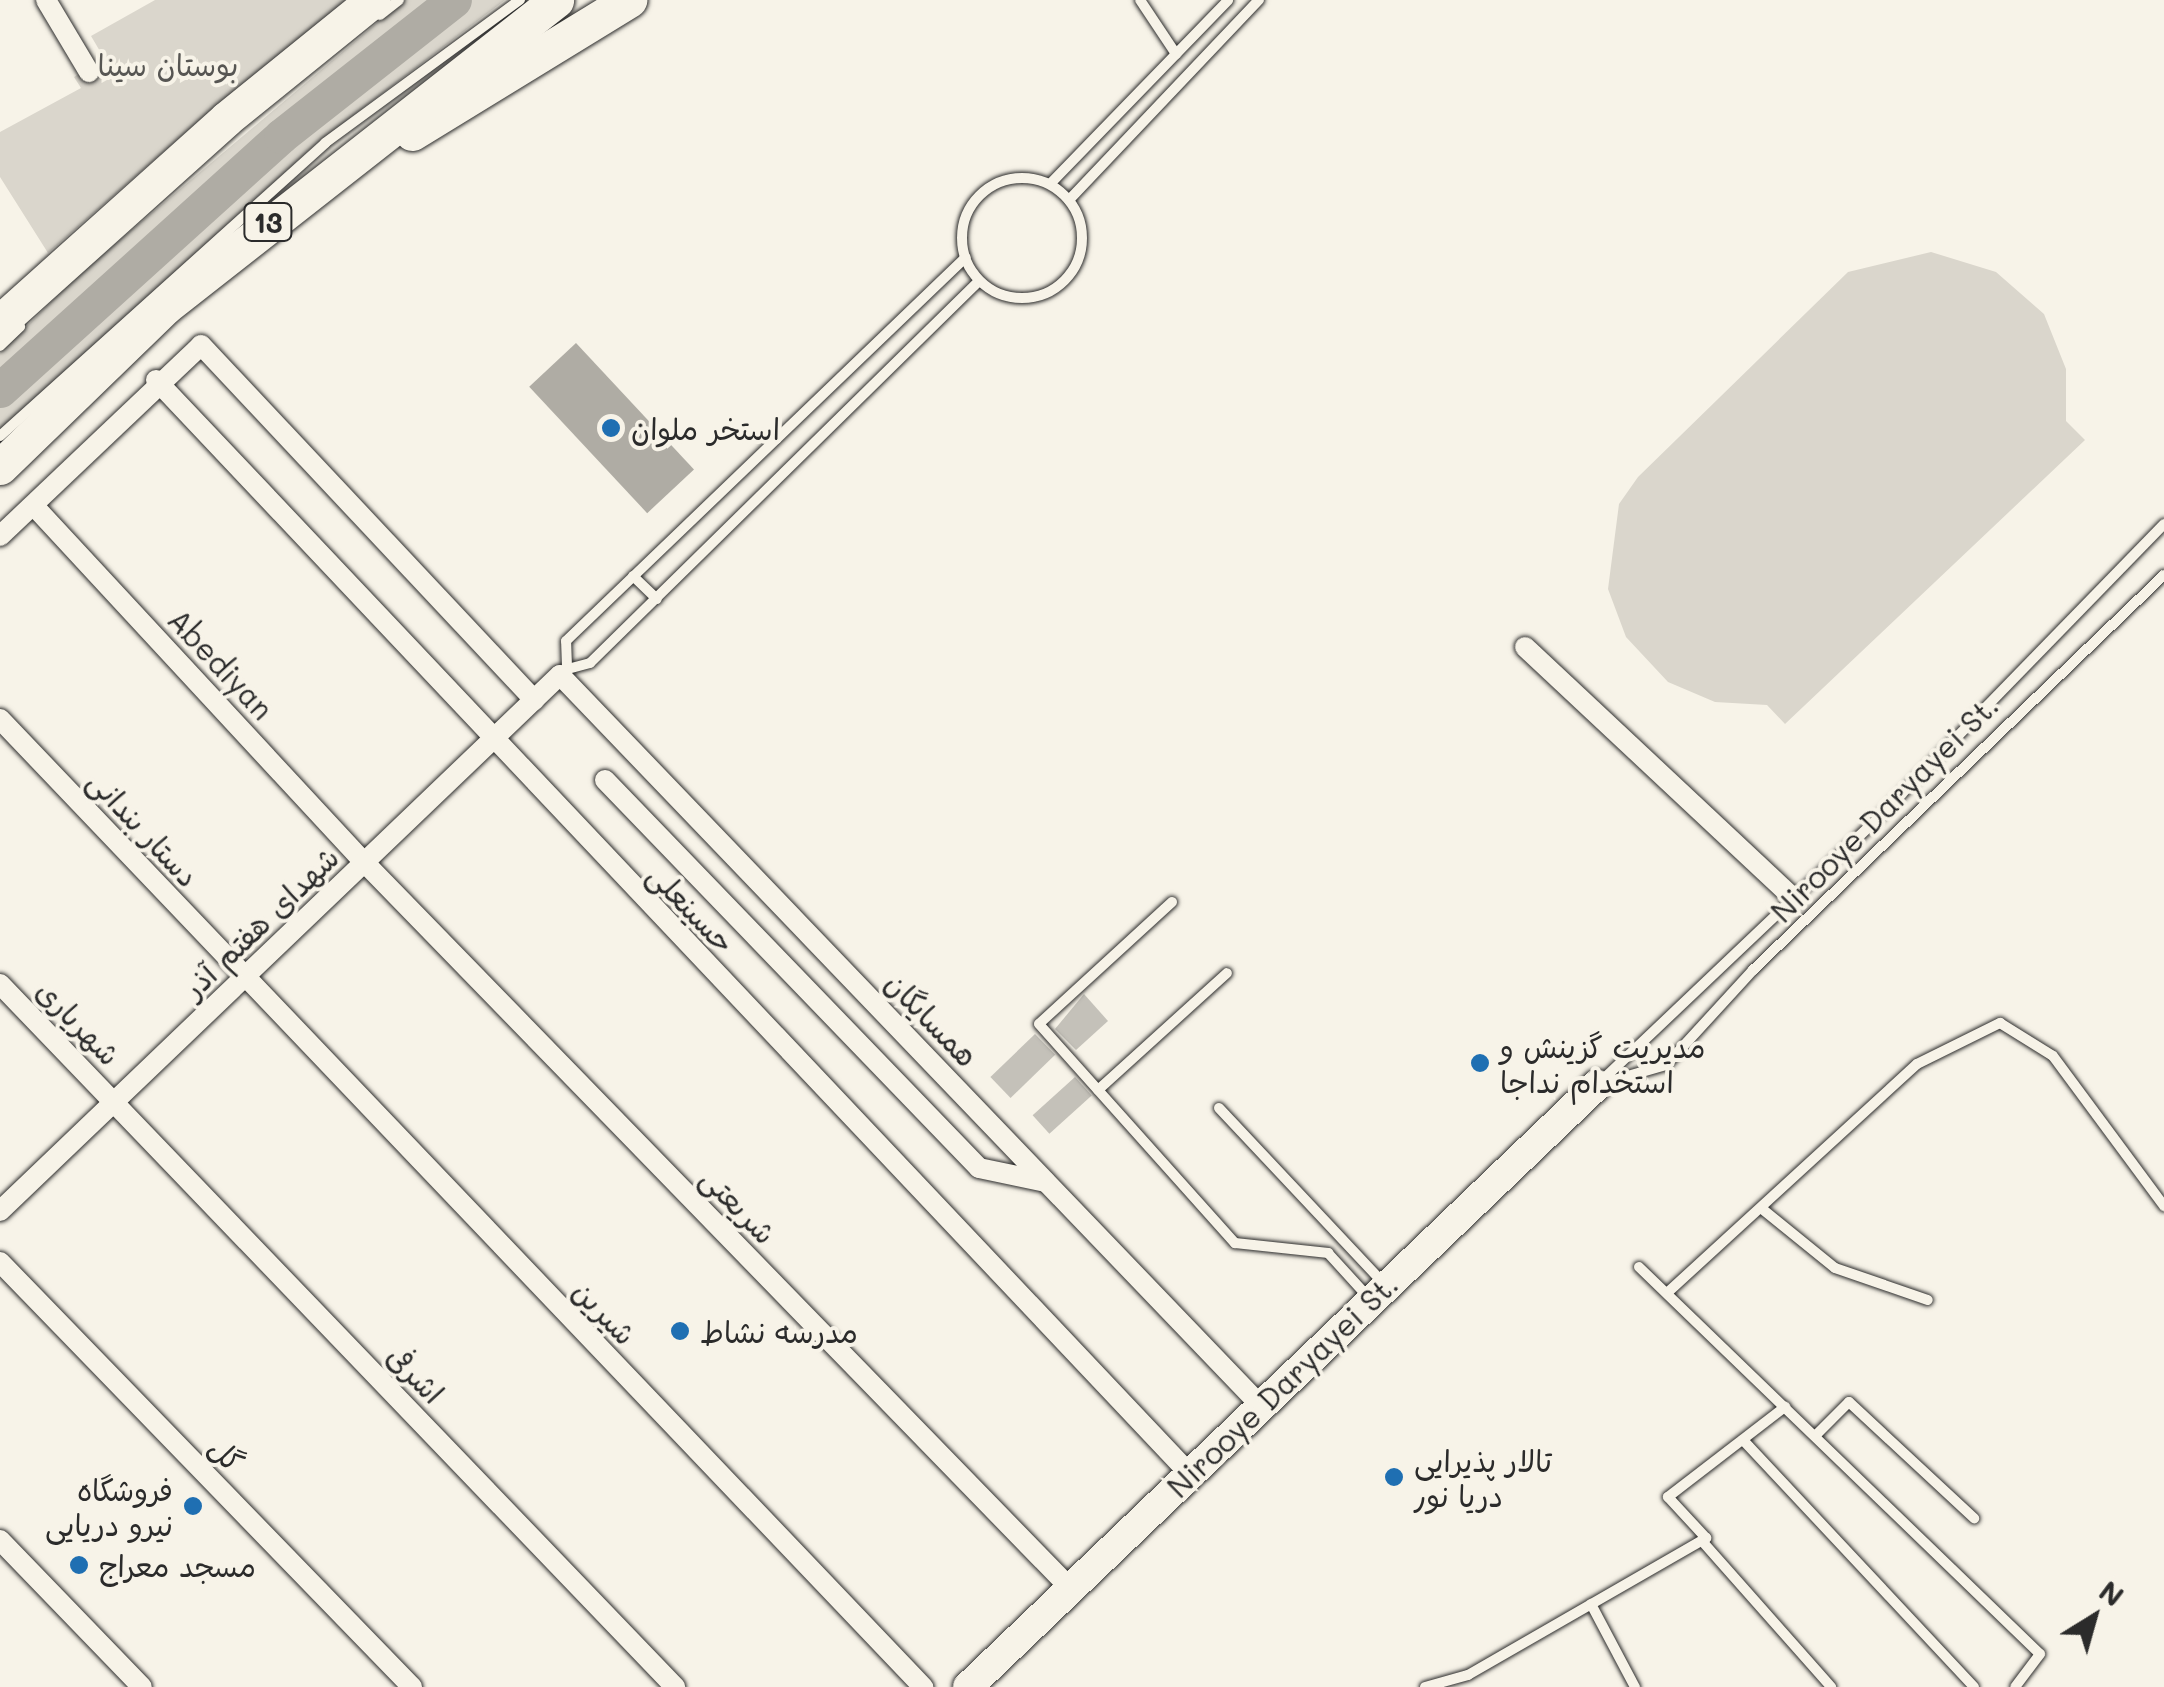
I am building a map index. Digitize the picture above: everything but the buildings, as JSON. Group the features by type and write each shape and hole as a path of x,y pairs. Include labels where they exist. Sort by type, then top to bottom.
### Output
{"highway":[{"path":"0,322 211,131 373,0"},
{"name":"13","path":"0,467 227,255 556,0"},
{"path":"227,255 629,0"}],"main road":[{"name":"Nirooye Daryayei St.","path":"968,1687 1597,1085"}],"street":[{"path":"46,0 89,72"},
{"path":"0,536 156,380 201,346 534,700"},
{"name":"حسینعلی","path":"156,380 492,742 1190,1473"},
{"name":"Abediyan","path":"34,506 365,863"},
{"path":"1526,647 1794,899"},
{"name":"شهدای هفتم آذر","path":"0,1211 564,671"},
{"name":"همسایگان","path":"564,671 1260,1405"},
{"name":"دستار بندانی","path":"0,719 244,979"},
{"path":"605,780 979,1168 1046,1182"},
{"name":"شریعتی","path":"365,863 1070,1588"},
{"name":"شیرین","path":"244,979 923,1687"},
{"name":"شهریاری","path":"0,984 114,1103"},
{"name":"اشرفی","path":"114,1103 675,1687"},
{"name":"گل","path":"0,1262 412,1687"},
{"path":"0,1540 142,1687"}],"lane":[{"path":"0,346 218,147 399,0"},
{"path":"0,436 325,143 520,0"},
{"path":"1140,0 1176,54"},
{"path":"1050,184 1228,0"},
{"path":"1069,200 1259,0"},
{"path":"1013,178 1050,184 1069,200 1083,233 1081,254 1057,288 1017,298 979,281 966,257 962,228 979,194 1013,178"},
{"path":"966,257 566,640 564,671 590,663 979,281"},
{"name":"Nirooye Daryayei St.","path":"1597,1085 1794,899 2164,524"},
{"path":"633,576 656,599"},
{"name":"Nirooye Daryayei St.","path":"1597,1085 1666,1065 1753,970 2164,576"},
{"path":"1172,902 1039,1024 1235,1243 1328,1253 1378,1293"},
{"path":"1098,1090 1227,973"},
{"path":"1667,1293 1918,1064 2000,1023 2054,1056 2164,1206"},
{"path":"1220,1108 1378,1293"},
{"path":"1760,1208 1835,1268 1928,1300"},
{"path":"1639,1267 2040,1654 2015,1687"},
{"path":"1815,1436 1849,1402 1974,1518"},
{"path":"1786,1407 1668,1497 1702,1541 1832,1687"},
{"path":"1743,1440 1974,1687"},
{"path":"1427,1687 1468,1675 1702,1541"},
{"path":"1591,1604 1635,1687"}],"green space":[{"name":"بوستان سینا","path":"155,0 355,0 210,111 48,253 0,177 0,132 81,88 74,77 104,58 91,36"},
{"path":"404,0 505,0 317,143 0,431 0,353 76,277"},
{"path":"1931,252 1996,272 2044,314 2066,369 2066,421 2085,440 1785,724 1767,705 1715,702 1668,682 1626,637 1608,589 1619,504 1638,477 1848,272"}],"shaded area":[{"name":"استخر ملوان","path":"576,343 694,470 647,513 529,387"}],"waterway":[{"path":"0,390 281,136 454,0"}],"place":[{"name":"استخر ملوان","path":"611,428"},
{"name":"مدیریت گزینش و استخدام نداجا","path":"1480,1063"},
{"name":"مدرسه نشاط","path":"680,1331"},
{"name":"تالار پذیرایی دریا نور","path":"1394,1477"},
{"name":"فروشگاه نیرو دریایی","path":"193,1506"},
{"name":"مسجد معراج","path":"79,1565"}]}
